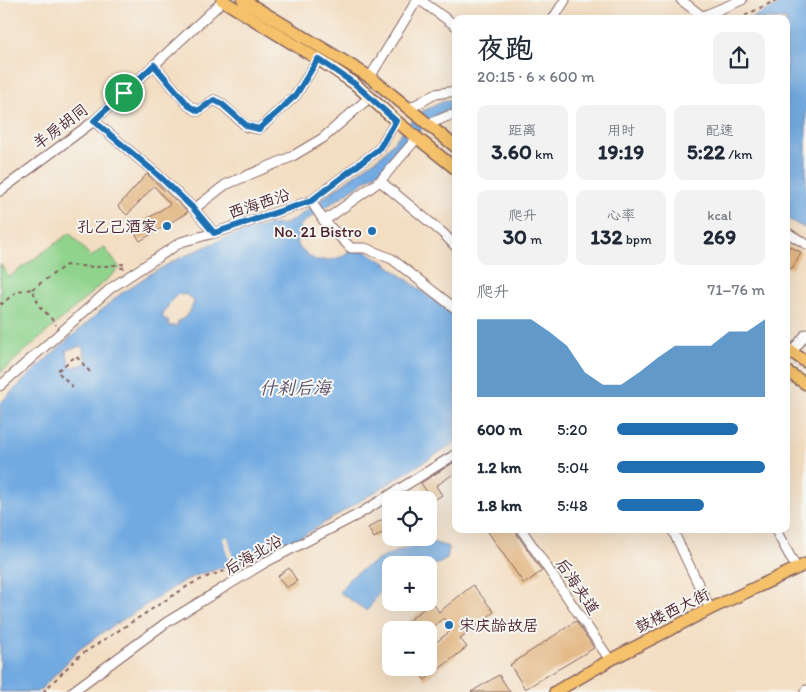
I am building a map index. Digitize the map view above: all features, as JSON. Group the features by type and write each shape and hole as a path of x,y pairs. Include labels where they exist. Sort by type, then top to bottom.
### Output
{"main road":[{"path":"223,0 355,84 419,136 452,158"},
{"path":"243,0 370,77 452,144"},
{"path":"337,56 366,83 397,119"},
{"path":"419,136 452,165"},
{"path":"790,351 806,362"},
{"path":"790,374 806,384"},
{"name":"鼓楼西大街","path":"561,690 610,660 710,609 802,567"}],"street":[{"name":"羊房胡同","path":"0,191 94,121 223,0"},
{"path":"370,77 418,0 452,23"},
{"path":"556,15 565,0"},
{"path":"681,0 697,15"},
{"path":"704,15 742,0"},
{"path":"154,65 189,106 198,111 214,100 222,104 247,126 259,129 296,95 318,59"},
{"path":"408,108 435,94 452,92"},
{"path":"194,209 225,185 291,157 324,138 370,97"},
{"path":"429,124 452,116"},
{"name":"西海西沿","path":"0,386 111,288 181,242 311,201 379,149 397,119"},
{"path":"94,121 157,174 194,209 214,233"},
{"path":"324,221 380,181 419,136"},
{"path":"380,181 452,243"},
{"path":"311,201 324,221 350,248 366,248 392,259 452,305"},
{"path":"790,234 806,244"},
{"path":"790,349 806,334"},
{"name":"后海北沿","path":"72,692 168,622 266,562 359,514 452,456"},
{"name":"后海夹道","path":"524,533 610,660"},
{"path":"674,533 710,609"},
{"path":"779,533 802,567"}],"path":[{"path":"746,15 776,0"},
{"path":"0,303 2,304 17,291 32,288 66,265 96,267 123,264 120,268 130,266"},
{"path":"32,288 40,307 61,332"},
{"path":"73,388 58,370 76,356 90,372"},
{"path":"43,692 79,656 191,584 209,576 242,566"}],"green space":[{"path":"70,233 91,257 104,247 120,268 0,373 0,264 9,277"}],"water":[{"path":"788,0 806,0 806,229 790,220 790,15 757,15"},
{"name":"什刹后海","path":"452,99 452,109 433,117 387,166 301,224 297,242 300,249 315,260 331,260 344,256 348,251 365,251 384,262 452,314 452,444 290,544 182,582 80,649 38,692 0,692 0,403 57,349 119,295 150,274 227,237 268,225 285,224 296,218 383,154 419,113","holes":["178,294 187,295 194,301 192,308 184,318 178,321 177,326 169,326 168,321 162,317 170,302","82,346 87,363 71,368 66,350"]},
{"path":"437,543 449,547 447,559 438,564 437,556 387,556 415,546 437,546"},
{"path":"382,558 382,590 367,611 339,592 349,579"}],"pier":[{"path":"228,537 234,564 230,565 223,538"}],"building":[{"path":"147,174 188,212 140,241 132,229 170,204 154,186 127,215 118,206"},
{"path":"790,247 801,252 792,269 790,268"},
{"path":"452,464 452,475 436,486 442,495 437,498 437,491 426,491 421,483"},
{"path":"382,519 382,533 374,538 368,528"},
{"path":"489,533 516,533 542,571 524,584"},
{"path":"289,568 297,581 286,588 278,576"},
{"path":"473,585 494,612 460,639 467,647 437,671 437,642 453,629 444,618 437,623 437,621 408,621 421,611 437,611 437,609 439,612"},
{"path":"576,621 594,648 525,689 510,665"},
{"path":"499,675 510,692 471,692"},
{"path":"422,676 430,676 425,680"}],"place":[{"name":"孔乙己酒家","path":"167,226"},
{"name":"No. 21 Bistro","path":"372,231"},
{"name":"宋庆龄故居","path":"449,625"}],"route":[{"path":"318,59 355,84 396,121 379,149 311,201 214,233 194,209 157,174 94,121 124,93 154,65 189,106 198,111 214,100 222,104 247,126 259,129 296,95 318,59"}]}
